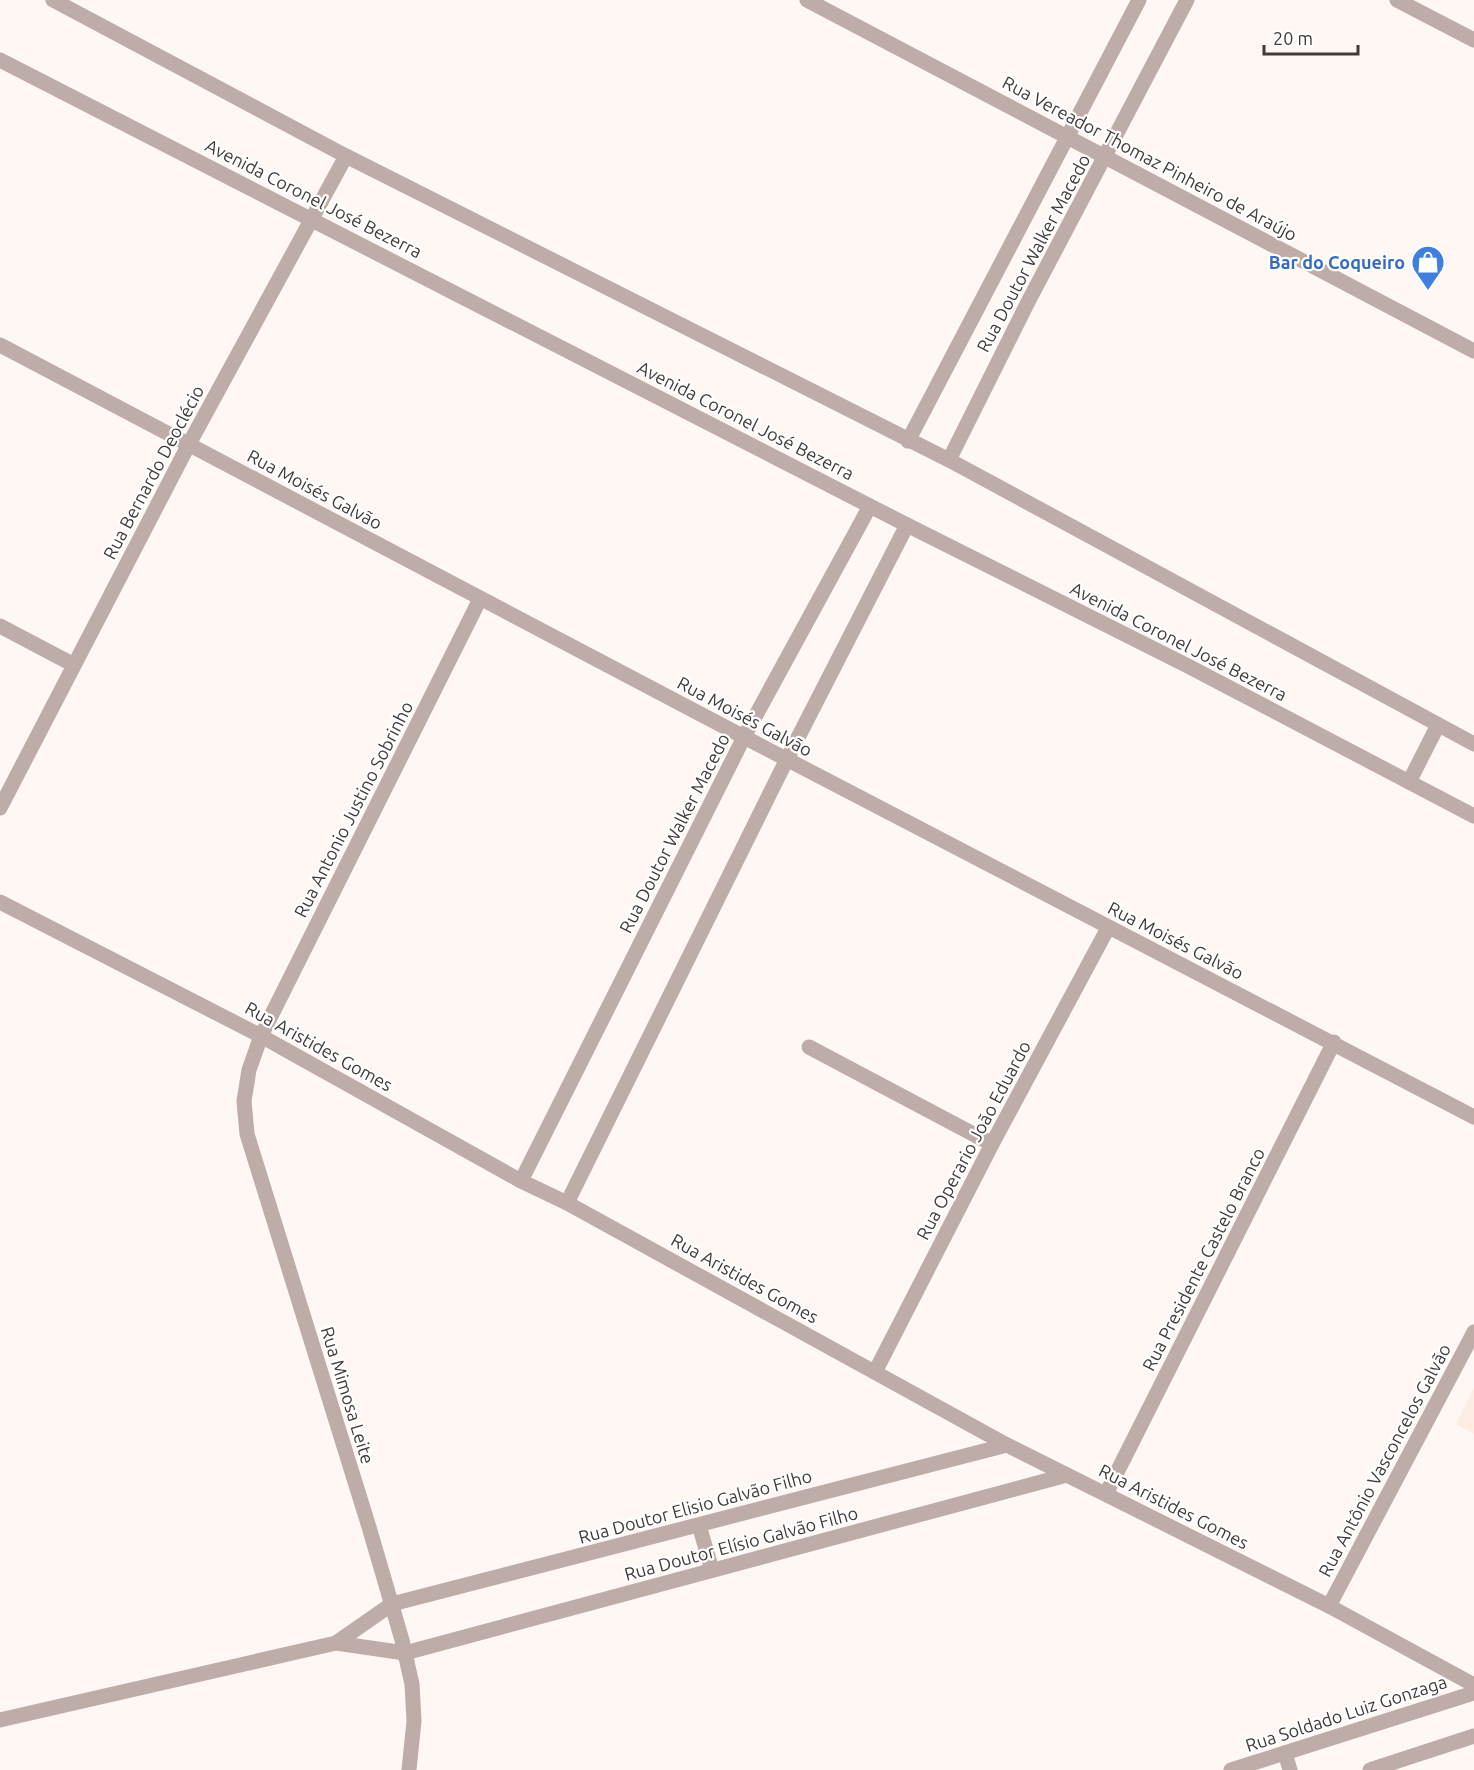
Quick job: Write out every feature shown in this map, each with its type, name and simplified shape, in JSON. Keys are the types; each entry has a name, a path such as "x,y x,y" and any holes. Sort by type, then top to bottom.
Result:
{"street":[{"path":"53,0 346,156 949,460 1474,744"},
{"name":"Rua Vereador Thomaz Pinheiro de Araújo","path":"807,0 1474,351"},
{"name":"Rua Doutor Walker Macedo","path":"908,441 1139,0"},
{"name":"Rua Doutor Walker Macedo","path":"949,460 1028,302 1187,0"},
{"path":"1397,0 1474,40"},
{"name":"Avenida Coronel José Bezerra","path":"0,60 907,525 1186,665 1474,816"},
{"name":"Rua Bernardo Deoclécio","path":"0,808 189,444 346,156"},
{"name":"Rua Moisés Galvão","path":"0,345 1108,928 1334,1042 1474,1117"},
{"name":"Rua Doutor Walker Macedo","path":"521,1181 744,737 870,506"},
{"path":"567,1203 787,759 907,525"},
{"name":"Rua Antonio Justino Sobrinho","path":"261,1036 480,599"},
{"path":"0,626 74,665"},
{"path":"1409,782 1438,725"},
{"name":"Rua Aristides Gomes","path":"0,902 261,1036 521,1181 567,1203 1007,1445 1329,1606 1474,1685"},
{"name":"Rua Operario João Eduardo","path":"875,1372 992,1144 1108,928"},
{"name":"Rua Mimosa Leite","path":"261,1036 249,1070 244,1101 247,1134 392,1604 405,1653 412,1684 414,1721 409,1770"},
{"name":"Rua Presidente Castelo Branco","path":"1106,1494 1334,1042"},
{"path":"808,1047 992,1144"},
{"name":"Rua Antônio Vasconcelos Galvão","path":"1329,1606 1474,1332"},
{"name":"Rua Doutor Elisio Galvão Filho","path":"392,1604 1007,1445"},
{"name":"Rua Doutor Elísio Galvão Filho","path":"405,1653 1067,1475"},
{"path":"699,1525 712,1570"},
{"path":"336,1643 392,1604"},
{"path":"0,1720 336,1643 405,1653"},
{"name":"Rua Soldado Luiz Gonzaga","path":"1231,1770 1474,1693"},
{"path":"1370,1770 1474,1736"},
{"path":"1285,1753 1290,1770"}],"shaded area":[{"path":"1474,1388 1474,1434 1456,1424"}],"place":[{"name":"Bar do Coqueiro","path":"1428,291"}]}
